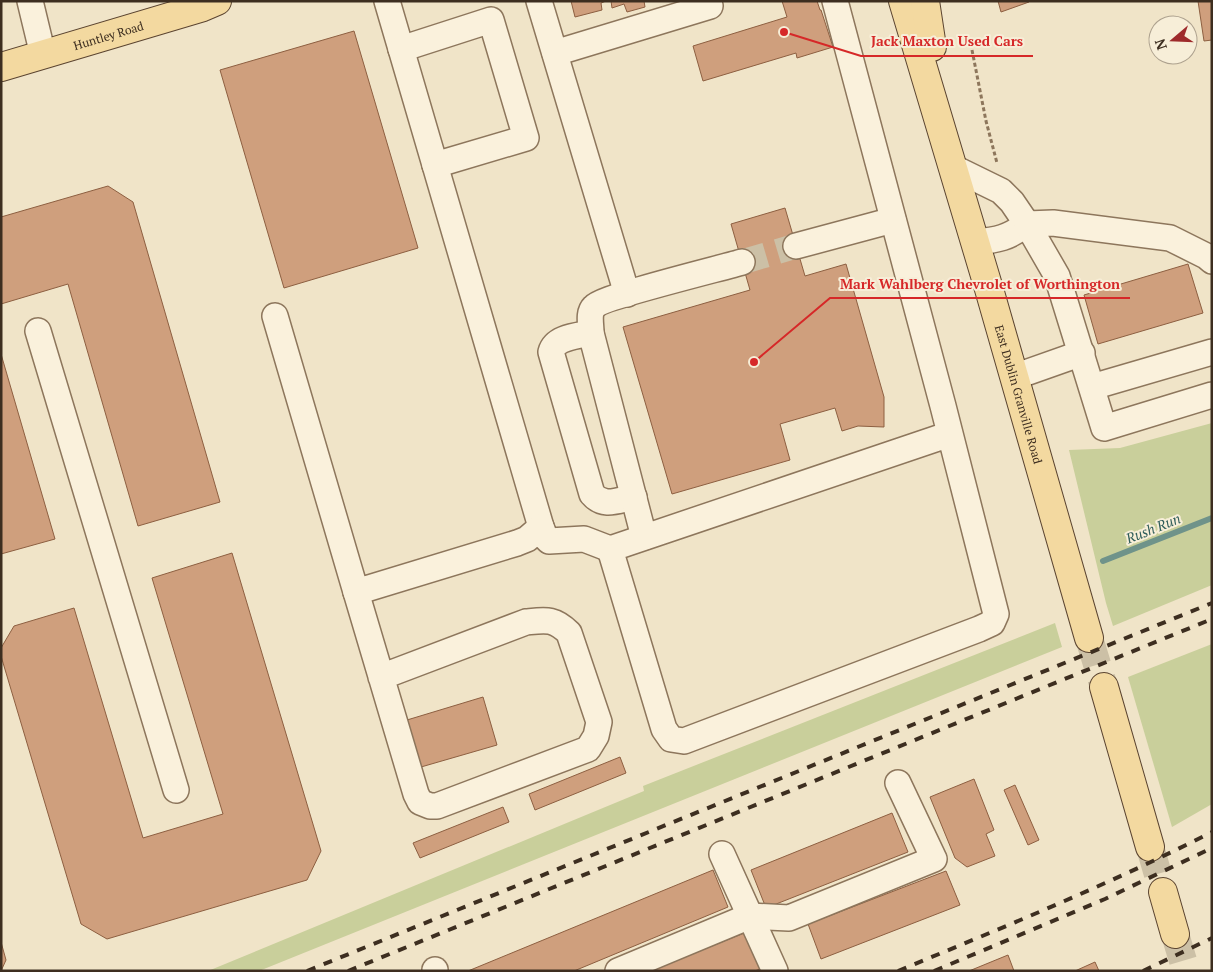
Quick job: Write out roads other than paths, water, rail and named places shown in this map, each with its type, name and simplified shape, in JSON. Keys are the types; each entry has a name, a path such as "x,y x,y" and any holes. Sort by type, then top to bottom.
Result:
{"main road":[{"name":"Huntley Road","path":"1,67 203,7 217,1"},
{"name":"East Dublin Granville Road","path":"903,1 951,159 1089,638"},
{"name":"East Dublin Granville Road","path":"925,1 951,159"},
{"path":"1104,687 1150,847"},
{"path":"1162,892 1175,934"}],"lane":[{"path":"30,1 43,55"},
{"path":"387,1 541,527 549,541 584,539 610,549 950,434"},
{"path":"539,1 627,294"},
{"path":"610,549 664,729 671,739 684,741 979,629 992,623 996,614 835,1"},
{"path":"555,52 663,10 710,6"},
{"path":"401,49 491,20 526,138 435,165"},
{"path":"951,159 1001,191 1012,202 1057,276 1104,428 1212,395"},
{"path":"796,246 893,220"},
{"path":"975,242 1005,238 1027,224 1053,223 1170,238 1206,256 1212,261"},
{"path":"644,537 591,333 590,315 592,308 597,304 627,294 742,262"},
{"path":"275,316 381,677 420,802 430,806 437,806 588,750 596,736 599,722 569,634 560,624 544,620 526,622 381,677"},
{"path":"38,331 176,790"},
{"path":"591,333 558,342 553,346 551,352 592,494 604,503 634,497"},
{"path":"1092,387 1212,352"},
{"path":"1014,377 1082,353"},
{"path":"356,592 518,543 527,539 541,527"},
{"path":"618,971 750,916 789,918 934,859 898,783"},
{"path":"722,854 775,971"}],"waterway":[{"name":"Rush Run","path":"1103,561 1212,518"}],"tunnel":[{"path":"742,262 796,246"},
{"path":"1089,638 1104,687"},
{"path":"1150,847 1163,892"},
{"path":"1175,934 1186,971"}],"railway":[{"path":"307,971 1212,603"},
{"path":"348,971 1212,619"},
{"path":"898,971 1096,887 1212,832"},
{"path":"934,971 1105,899 1212,848"},
{"path":"1143,971 1212,938"}],"place":[{"name":"Jack Maxton Used Cars","path":"784,32"},
{"name":"Mark Wahlberg Chevrolet of Worthington","path":"754,362"}]}
